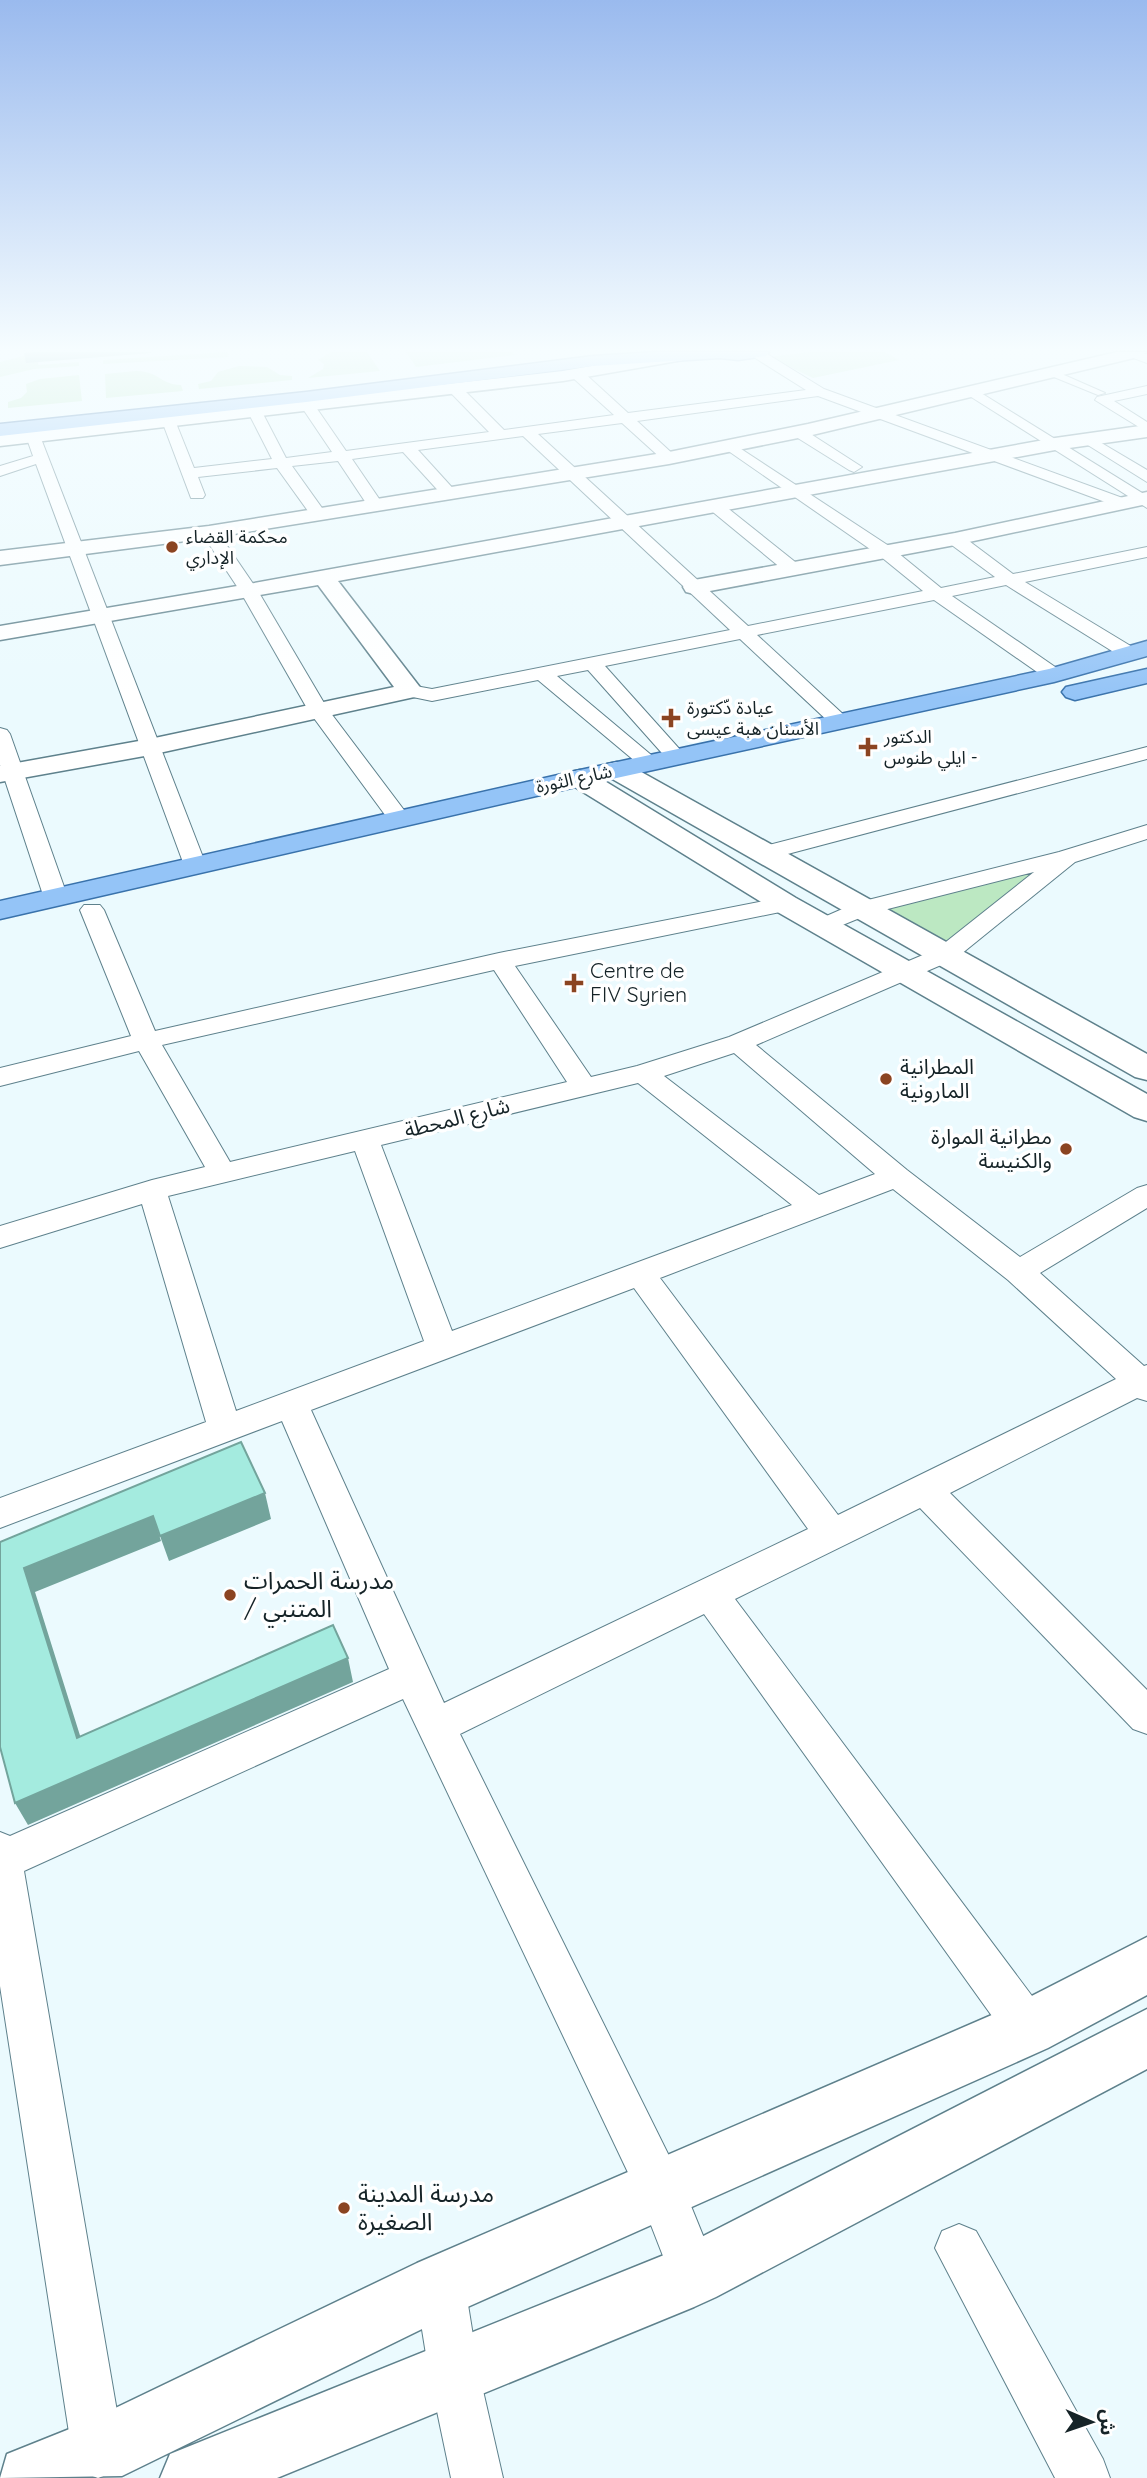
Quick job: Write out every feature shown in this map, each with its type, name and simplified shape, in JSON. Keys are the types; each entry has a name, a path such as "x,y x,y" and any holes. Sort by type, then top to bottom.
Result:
{"main road":[{"path":"648,775 676,757 1054,675 1137,650"},
{"path":"648,775 1147,676"},
{"name":"شارع الثورة","path":"0,909 580,778"},
{"name":"شارع الثورة","path":"0,932 613,783"}],"street":[{"path":"45,468 195,865"},
{"path":"186,468 197,495"},
{"path":"188,472 229,468"},
{"path":"285,468 319,515"},
{"path":"349,468 376,506"},
{"path":"426,468 450,494"},
{"path":"567,468 622,522 838,720"},
{"path":"0,558 209,533 616,468"},
{"path":"763,468 886,552 936,593 1054,675"},
{"path":"0,634 929,468"},
{"path":"1028,468 1139,501"},
{"path":"1090,468 1139,501"},
{"path":"694,587 955,539 1139,501"},
{"path":"715,505 793,569"},
{"path":"209,533 249,591 318,709 400,818"},
{"path":"955,539 1010,580 1137,650"},
{"path":"7,773 150,747 410,691 432,695 1147,552"},
{"path":"324,578 410,691"},
{"path":"592,663 676,757"},
{"path":"542,673 648,775 765,853 1147,1069"},
{"path":"0,734 7,773 56,898"},
{"path":"765,853 1147,753"},
{"path":"580,778 613,783 648,775"},
{"path":"613,783 785,904 1147,1109"},
{"path":"823,926 864,908 1067,857 1147,832"},
{"name":"شارع المحطة","path":"0,1237 152,1190 643,1073 738,1043 946,954 1067,857"},
{"path":"0,1077 146,1040 499,960 785,904"},
{"path":"92,910 146,1040 223,1174"},
{"path":"499,960 583,1087"},
{"path":"437,1726 1144,1383 1019,1272 897,1177 738,1043"},
{"path":"643,1073 814,1207"},
{"path":"365,1140 442,1347"},
{"path":"0,1513 897,1177"},
{"path":"152,1190 224,1427"},
{"path":"1019,1272 1147,1195"},
{"path":"639,1272 832,1535"},
{"path":"291,1404 412,1677 661,2191 694,2275"},
{"path":"924,1490 1147,1716"},
{"path":"710,1594 1028,2028"},
{"path":"98,2452 1,1858 412,1677"},
{"path":"31,2478 98,2452 440,2286 1028,2028 1147,1965"},
{"path":"194,2478 694,2275 1147,2038"},
{"path":"959,2248 1084,2478"},
{"path":"440,2286 454,2373 477,2478"}],"green space":[{"path":"1047,868 951,944 887,908"}],"building":[{"path":"241,1442 265,1493 160,1536 153,1516 24,1568 77,1738 333,1625 348,1658 15,1803 0,1747 0,1542"}],"place":[{"name":"محكمة القضاء الإداري","path":"172,547"},
{"name":"عيادة دّكتورة الأسنان هبة عيسى","path":"671,718"},
{"name":"الدكتور ايلي طنوس -","path":"868,747"},
{"name":"Centre de FIV Syrien","path":"574,983"},
{"name":"المطرانية المارونية","path":"886,1079"},
{"name":"مطرانية الموارة والكنيسة","path":"1066,1149"},
{"name":"مدرسة الحمرات / المتنبي","path":"230,1595"},
{"name":"مدرسة المدينة الصغيرة","path":"344,2208"}]}
